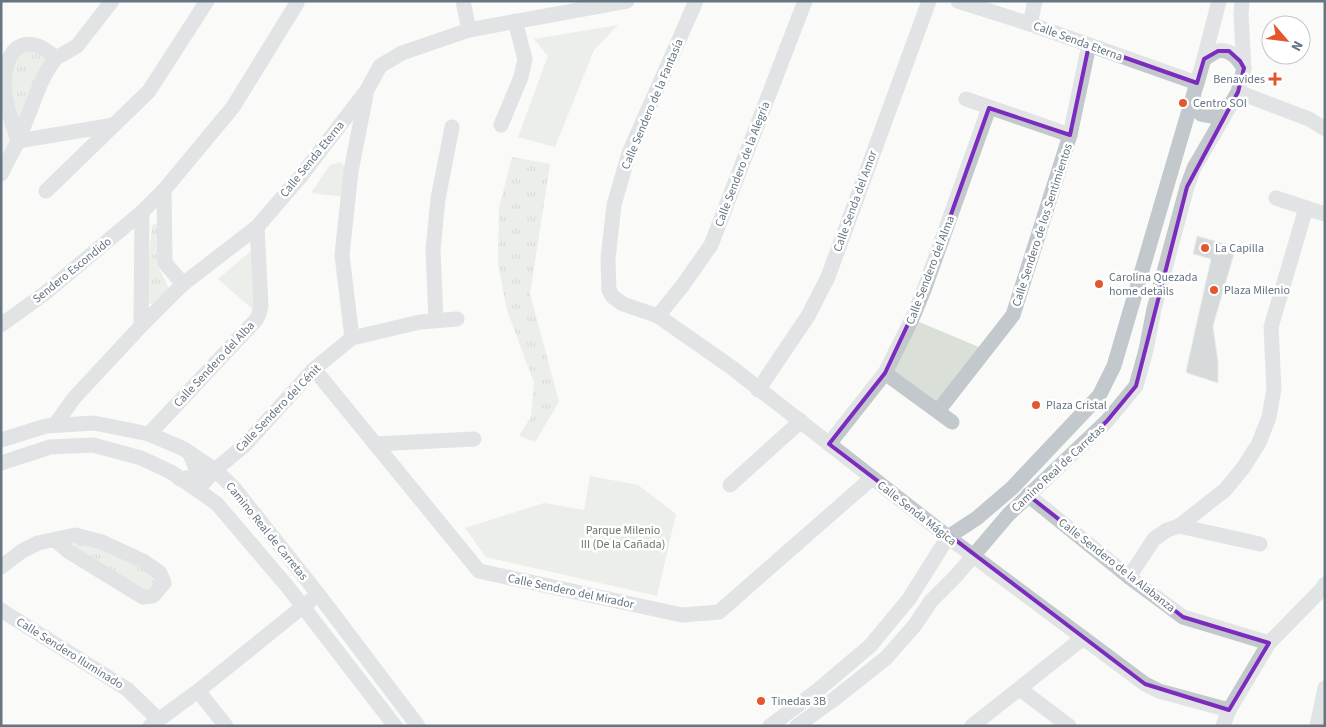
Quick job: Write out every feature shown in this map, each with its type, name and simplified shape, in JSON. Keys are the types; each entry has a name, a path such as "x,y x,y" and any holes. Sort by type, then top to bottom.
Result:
{"street":[{"path":"1,174 18,140 40,85 56,58 77,46 112,1"},
{"path":"46,191 149,91 207,1"},
{"path":"463,1 468,30"},
{"name":"Calle Senda Eterna","path":"55,426 74,398 183,284 257,226 301,176 367,90 380,66 402,53 468,30 626,1"},
{"name":"Calle Sendero de la Fantasía","path":"613,297 609,290 608,259 614,205 629,153 696,1"},
{"name":"Calle Sendero de la Alegria","path":"658,316 683,286 711,244 805,1"},
{"name":"Calle Senda del Amor","path":"758,390 808,316 828,277 929,1"},
{"name":"Calle Senda Eterna","path":"958,1 1030,24 1197,83"},
{"path":"1030,24 1035,1"},
{"name":"Camino Real de Carretas","path":"770,726 818,690 870,646 909,599 948,537 977,518 1012,488 1099,396 1114,366 1192,102 1219,1"},
{"name":"Camino Real de Carretas","path":"797,726 886,658 915,625 931,601 974,556 1008,515 1107,421 1136,386 1146,350 1154,309 1187,186 1194,168 1236,98 1244,68 1242,1"},
{"name":"Sendero Escondido","path":"1,325 44,294 142,212 164,190 234,107 297,3"},
{"path":"501,125 521,77 525,60 516,21"},
{"path":"18,140 5,94 4,65 14,52 25,43 39,45 56,58"},
{"name":"Calle Sendero de los Sentimientos","path":"938,411 1013,315 1070,135 1089,45"},
{"path":"1204,59 1218,50 1229,51 1240,61 1244,68"},
{"path":"352,338 342,255 351,171 367,90"},
{"path":"1192,102 1201,114 1212,116 1236,98 1309,119 1325,129"},
{"path":"966,100 1070,135"},
{"name":"Calle Sendero del Alma","path":"829,444 885,373 912,319 989,108"},
{"path":"18,140 114,125"},
{"path":"436,320 433,250 438,199 452,128"},
{"path":"164,190 165,263 183,284"},
{"path":"1276,198 1325,214"},
{"path":"1128,577 1154,539 1167,530 1179,526 1225,490 1243,468 1259,443 1269,417 1274,389 1271,327 1306,208"},
{"path":"141,326 142,212"},
{"name":"Calle Sendero del Alba","path":"149,434 256,320 261,306 257,226"},
{"name":"Calle Senda Mágica","path":"613,297 623,304 658,316 731,367 948,537 1145,684 1159,691 1229,710"},
{"name":"Calle Sendero del Cénit","path":"197,490 214,470 246,444 314,369 352,338 436,320 457,319"},
{"name":"Calle Sendero del Mirador","path":"314,369 479,571 682,615 719,612 872,478"},
{"path":"885,373 952,422"},
{"path":"730,485 801,421"},
{"name":"Camino Real de Carretas","path":"1,440 46,426 94,423 149,434 184,449 214,470 234,488 318,594 418,726"},
{"path":"376,444 474,439"},
{"name":"Camino Real de Carretas","path":"1,463 50,447 93,445 141,458 171,472 215,502 303,607 395,726"},
{"path":"180,479 193,477 196,474 190,454"},
{"path":"215,502 211,488 215,483 234,488"},
{"name":"Calle Sendero de la Alabanza","path":"1028,495 1128,577 1184,617 1269,644"},
{"path":"1179,526 1260,544"},
{"path":"1,567 22,551 38,543 75,535 102,542 143,561 160,573 164,583 153,596 143,597 68,551 55,540"},
{"path":"1223,726 1229,710 1269,644 1324,588"},
{"path":"154,723 198,691 318,594"},
{"name":"Calle Sendero Iluminado","path":"1,610 127,689 154,723"},
{"path":"972,726 1084,638"},
{"path":"1317,726 1325,688"},
{"path":"1020,689 1069,726"},
{"path":"198,691 226,726"}],"highlighted area":[{"path":"1089,45 1197,83 1204,59 1218,51 1229,51 1240,61 1244,68 1238,92 1187,187 1136,386 1107,421 1028,495 1183,617 1269,643 1229,710 1145,684 829,444 885,373 924,290 989,108 1070,135"}],"shaded area":[{"path":"1,94 18,141 1,174"}],"green space":[{"path":"618,25 594,50 555,147 518,137 548,56 534,39"},
{"path":"19,47 56,58 18,141 4,80"},
{"path":"512,157 550,164 530,294 559,402 535,442 519,436 531,417 534,383 507,310 498,264 499,208"},
{"path":"340,162 346,167 347,197 311,193 330,165"},
{"path":"154,223 159,225 159,269 169,288 154,303 149,304 145,301 152,226"},
{"path":"252,250 257,313 218,279"},
{"path":"912,319 986,350 938,411 885,373"},
{"name":"Parque Milenio III (De la Cañada)","path":"590,476 638,485 676,514 657,596 486,557 465,528 544,503 584,510"},
{"path":"75,540 98,547 130,561 159,582 151,590 146,590 68,542"}],"building":[{"name":"Plaza Milenio","path":"1197,236 1236,247 1213,326 1218,362 1218,383 1187,373 1186,371 1211,259 1193,254"}],"place":[{"name":"Benavides","path":"1275,79"},
{"name":"Centro SOI","path":"1183,103"},
{"name":"La Capilla","path":"1205,248"},
{"name":"Carolina Quezada home details","path":"1099,284"},
{"name":"Plaza Milenio","path":"1214,290"},
{"name":"Plaza Cristal","path":"1036,405"},
{"name":"Tinedas 3B","path":"761,701"}]}
